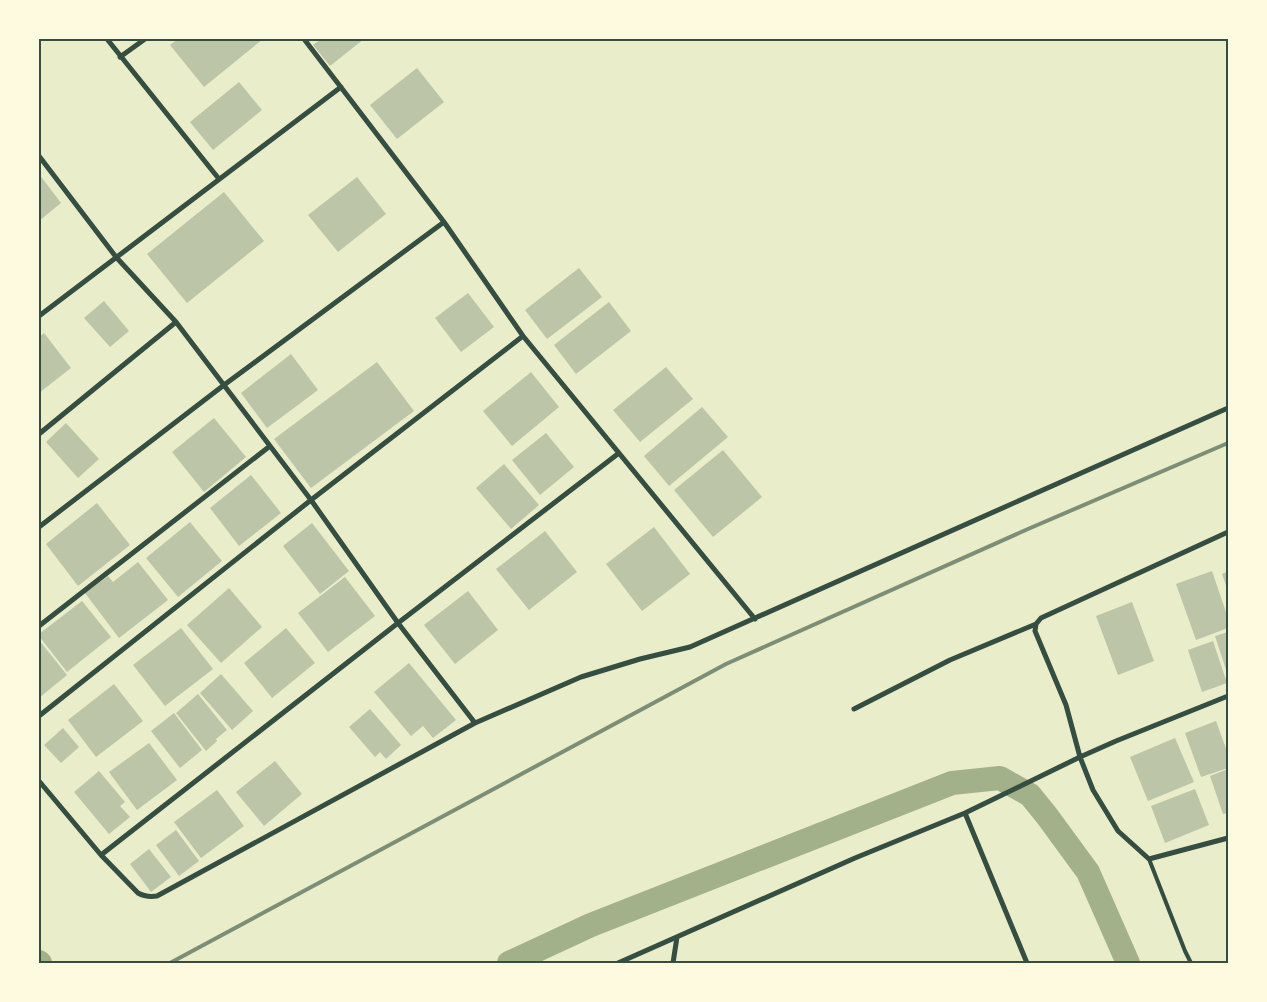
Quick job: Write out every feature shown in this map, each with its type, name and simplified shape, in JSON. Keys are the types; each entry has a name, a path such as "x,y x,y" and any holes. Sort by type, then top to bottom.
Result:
{"street":[{"path":"107,39 219,179"},
{"path":"120,57 145,39"},
{"path":"304,39 444,222 523,336 755,619"},
{"path":"39,316 341,87"},
{"path":"39,156 116,257 176,322 311,500 398,623 475,723"},
{"path":"39,527 224,385 444,222"},
{"path":"39,434 176,322"},
{"path":"39,716 311,500 523,336"},
{"path":"39,781 101,855 138,893 143,896 157,896 475,723 581,677 640,659 690,647 1228,408"},
{"path":"39,626 270,446"},
{"path":"101,855 619,453"},
{"path":"854,709 950,660 1036,624 1041,618 1228,532"},
{"path":"1036,624 1035,631 1066,705 1080,758 1094,790 1118,831 1149,859 1228,838"},
{"path":"618,963 855,858 965,814 1045,774 1124,738 1228,696"},
{"path":"965,814 1027,963"},
{"path":"673,963 677,937"}],"lane":[{"path":"1149,859 1191,963"}],"building":[{"path":"178,39 263,39 204,87 170,45"},
{"path":"321,39 364,39 330,66 313,45"},
{"path":"417,68 444,102 397,139 370,105"},
{"path":"239,82 262,110 213,150 190,122"},
{"path":"39,174 61,203 39,221"},
{"path":"357,177 386,214 338,252 308,215"},
{"path":"224,192 264,241 187,303 147,254"},
{"path":"579,268 602,297 547,339 525,310"},
{"path":"468,293 494,327 461,352 435,318"},
{"path":"104,301 129,331 110,347 84,318"},
{"path":"609,302 631,331 576,374 554,345"},
{"path":"44,333 71,368 39,393 39,337"},
{"path":"291,354 318,390 267,428 241,393"},
{"path":"377,362 414,411 311,488 274,439"},
{"path":"666,367 693,399 640,442 613,410"},
{"path":"531,372 559,407 512,446 483,411"},
{"path":"702,407 728,437 669,486 644,456"},
{"path":"214,418 246,457 204,492 172,452"},
{"path":"66,423 99,459 78,478 46,442"},
{"path":"546,433 574,467 540,495 512,460"},
{"path":"723,450 762,497 713,537 674,490"},
{"path":"504,464 539,505 511,529 476,488"},
{"path":"251,475 281,513 239,546 210,508"},
{"path":"97,503 130,545 78,586 46,544"},
{"path":"190,522 222,561 178,597 146,558"},
{"path":"312,523 349,571 320,594 283,546"},
{"path":"654,527 690,574 642,611 606,564"},
{"path":"545,531 577,572 529,610 496,569"},
{"path":"138,562 168,600 119,638 85,593 108,576 113,582"},
{"path":"1212,571 1228,618 1228,628 1196,640 1176,584"},
{"path":"1228,571 1228,591 1222,574"},
{"path":"345,577 375,616 328,652 298,613"},
{"path":"229,588 262,627 221,663 187,625"},
{"path":"468,591 498,630 455,664 424,625"},
{"path":"82,601 111,637 67,672 39,634"},
{"path":"1132,602 1154,661 1118,675 1096,616"},
{"path":"181,628 213,669 165,706 133,665"},
{"path":"286,628 315,663 272,698 244,663"},
{"path":"1228,632 1228,676 1215,636"},
{"path":"39,640 67,675 39,698"},
{"path":"1213,641 1227,683 1202,692 1188,650"},
{"path":"409,663 456,720 433,738 423,726 411,736 374,692"},
{"path":"221,674 253,711 232,730 200,693"},
{"path":"114,684 143,721 96,757 68,720"},
{"path":"198,694 227,730 206,751 176,713"},
{"path":"370,709 401,745 386,759 380,752 375,757 349,727"},
{"path":"174,713 202,750 180,768 151,731"},
{"path":"1216,721 1228,754 1228,768 1201,777 1185,733"},
{"path":"63,728 79,747 61,763 44,745"},
{"path":"1175,738 1194,782 1148,801 1130,757"},
{"path":"149,743 177,780 137,810 109,772"},
{"path":"275,761 302,794 264,826 236,792"},
{"path":"1228,769 1228,813 1223,814 1210,776"},
{"path":"99,771 125,802 120,806 130,817 109,834 74,792"},
{"path":"1195,789 1209,825 1165,843 1151,806"},
{"path":"217,790 244,826 201,858 174,822"},
{"path":"176,830 199,861 179,876 156,845"},
{"path":"149,849 171,877 151,892 130,864"}],"waterway":[{"path":"509,963 591,925 952,783 1000,778 1030,795 1088,872 1128,963"}],"railway":[{"path":"170,963 726,664 1028,529 1228,443"}]}
